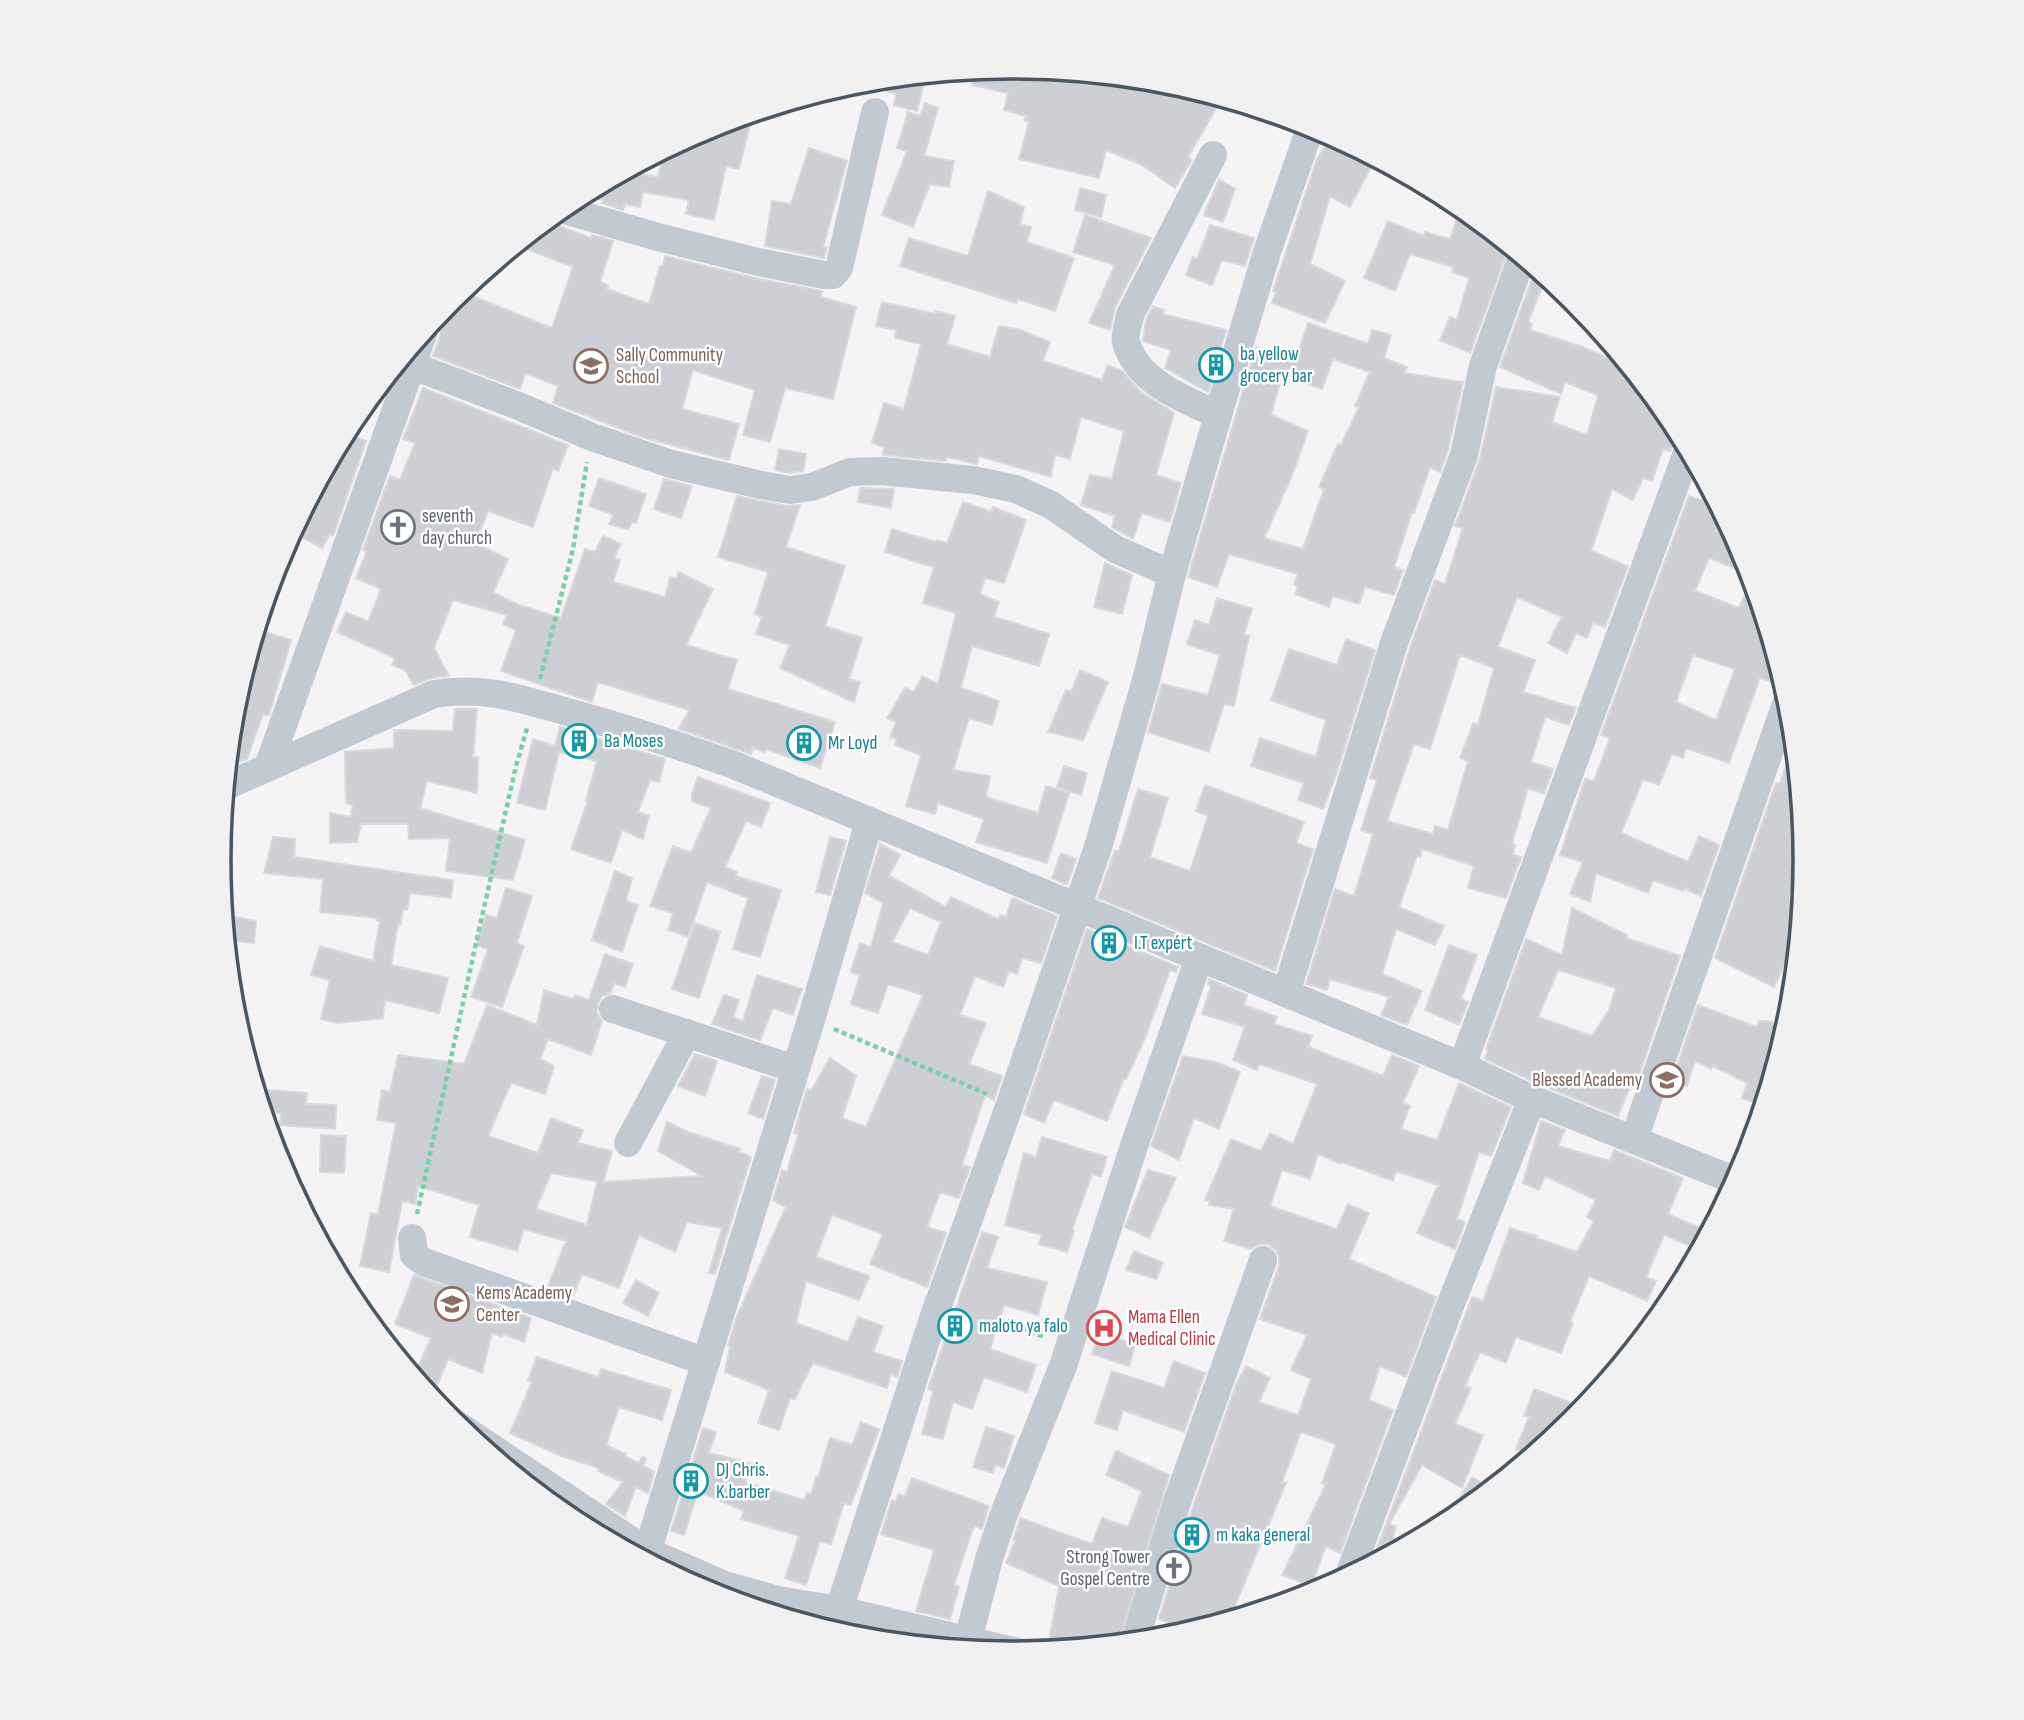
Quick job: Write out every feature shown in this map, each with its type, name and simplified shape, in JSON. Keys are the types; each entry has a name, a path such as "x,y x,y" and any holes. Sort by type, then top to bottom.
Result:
{"street":[{"path":"574,213 758,262 832,275 839,268 875,112"},
{"path":"839,1610 933,1319 1098,847 1218,415 1267,252 1307,137"},
{"path":"1213,155 1130,315 1125,339 1136,362 1150,379 1218,415"},
{"path":"1286,993 1394,643 1464,455 1482,366 1519,266"},
{"path":"409,364 592,437 671,464 761,485 790,489 812,487 850,472 881,471 973,480 1016,489 1051,505 1115,549 1172,574"},
{"path":"268,767 403,370"},
{"path":"1462,1066 1684,461"},
{"path":"235,782 434,694 463,690 534,702 646,734 734,765 1462,1066 1532,1099 1726,1177"},
{"path":"1634,1139 1780,720"},
{"path":"647,1551 811,1020 869,822"},
{"path":"975,1640 989,1559 1000,1525 1069,1349 1135,1143 1199,958"},
{"path":"613,1009 795,1069"},
{"path":"628,1143 687,1033"},
{"path":"1354,1563 1450,1306 1532,1099"},
{"path":"412,1238 414,1255 424,1262 706,1362"},
{"path":"1138,1631 1177,1502 1263,1260"},
{"path":"531,1476 608,1529"},
{"path":"690,1572 752,1596"},
{"path":"785,1607 839,1610 956,1640"}],"path":[{"path":"412,1238 516,766 573,549 592,437"},
{"path":"811,1020 1010,1104"},
{"path":"1007,1321 1069,1349"}],"building":[{"path":"973,80 1063,80 1114,85 1217,106 1188,157 1192,160 1175,188 1142,165 1106,150 1099,178 1019,159 1029,122 1024,120 1026,116 1004,110 1008,93 972,85"},
{"path":"924,84 917,111 894,105 896,94 883,90"},
{"path":"925,103 938,108 924,156 954,161 949,187 930,184 913,227 882,215 907,151 897,148 908,112 920,116"},
{"path":"750,125 739,169 726,166 714,220 686,214 689,200 643,192 640,207 625,204 623,210 596,198 639,173 658,177 662,161"},
{"path":"1326,145 1371,166 1350,207 1330,196 1310,264 1345,281 1325,323 1272,303 1276,292 1273,291 1317,159"},
{"path":"809,148 847,161 823,247 827,248 824,258 765,246 772,201 791,204"},
{"path":"1219,179 1235,189 1223,222 1204,215"},
{"path":"1080,188 1106,195 1101,217 1075,210"},
{"path":"988,191 1024,207 1020,224 1031,227 1027,242 1074,258 1055,311 1018,299 1016,303 900,266 909,238 968,256"},
{"path":"1085,215 1151,238 1115,307 1110,330 1089,323 1115,265 1073,252"},
{"path":"1457,218 1506,255 1470,353 1440,340 1450,317 1457,320 1469,278 1452,272 1453,267 1410,254 1395,291 1364,278 1388,221 1424,236 1425,232 1450,239"},
{"path":"557,225 591,238 592,235 613,241 600,282 608,285 607,289 649,304 665,256 822,291 821,297 856,307 833,399 785,388 770,442 743,435 755,390 693,370 682,409 739,424 729,460 645,438 553,403 558,386 525,373 520,389 433,356 441,328 473,296 552,328 573,267 526,249"},
{"path":"1210,225 1254,238 1245,266 1222,260 1212,285 1186,275 1193,257 1197,259"},
{"path":"1532,278 1542,287 1528,322 1532,324 1530,330 1611,359 1632,384 1673,444 1670,451 1663,449 1652,481 1643,478 1633,500 1612,489 1591,551 1628,566 1605,627 1593,623 1587,638 1576,633 1567,653 1548,643 1562,617 1517,597 1498,647 1535,660 1523,692 1576,708 1569,725 1545,717 1531,762 1553,769 1544,794 1528,788 1512,844 1515,845 1513,855 1521,857 1506,898 1468,888 1474,866 1422,849 1420,857 1417,856 1399,907 1444,926 1435,945 1396,929 1382,974 1422,991 1407,1025 1381,1015 1389,997 1330,979 1327,990 1306,984 1335,889 1354,896 1373,834 1361,830 1377,780 1370,778 1410,648 1435,580 1445,584 1463,528 1455,526 1480,459 1496,387 1560,397 1552,422 1587,435 1598,395 1565,382 1561,394 1500,367","holes":["1460,655 1494,668 1478,725 1473,724 1460,758 1468,761 1448,830 1435,826 1433,834 1387,821 1414,744 1430,749"]},
{"path":"882,302 955,316 947,344 990,357 999,326 1018,329 1050,342 1043,361 1102,380 1108,365 1122,371 1141,392 1174,413 1156,475 1181,483 1170,522 1142,513 1133,539 1112,527 1115,516 1081,505 1090,475 1112,479 1124,431 1081,417 1070,459 1055,455 1051,477 979,456 977,464 947,457 946,461 883,455 884,447 872,443 884,403 904,409 921,344 895,338 896,330 876,326"},
{"path":"1153,306 1164,310 1163,314 1226,330 1208,392 1165,368 1171,350 1143,341 1146,320"},
{"path":"1308,323 1368,344 1372,330 1391,335 1384,358 1407,367 1404,373 1463,382 1448,450 1440,472 1430,467 1394,567 1403,570 1394,595 1365,587 1359,604 1333,596 1329,607 1295,594 1298,586 1294,584 1298,574 1229,554 1217,587 1188,577 1256,347 1296,359","holes":["1333,359 1370,372 1355,406 1359,407 1341,445 1338,444 1319,487 1324,489 1303,549 1264,538 1291,478 1308,431 1271,415 1282,376 1322,389"]},
{"path":"423,388 568,445 558,471 553,468 533,527 488,511 475,543 508,559 493,593 522,606 561,618 585,549 595,552 603,536 621,544 614,558 620,560 613,582 665,597 670,577 676,579 678,572 713,589 686,645 737,660 728,689 835,722 820,768 766,749 765,752 753,748 751,754 679,729 689,710 598,682 592,702 501,671 516,630 503,624 507,615 453,600 434,648 449,676 432,678 414,685 405,670 392,665 395,658 337,632 346,612 368,622 381,589 356,578 367,551 363,550 390,476 400,480 415,443 403,439"},
{"path":"355,437 366,441 333,536 330,534 322,548 301,537 335,469"},
{"path":"779,449 806,454 803,471 790,473 775,470"},
{"path":"599,478 646,494 636,523 632,522 628,529 609,524 614,515 589,506"},
{"path":"664,479 692,486 681,518 654,509"},
{"path":"860,488 894,489 891,508 858,502"},
{"path":"737,496 787,506 800,505 786,547 845,566 825,626 862,638 849,679 860,682 854,702 780,668 790,645 756,634 762,617 755,614 768,572 718,557"},
{"path":"1689,496 1707,502 1718,525 1716,531 1722,533 1737,569 1709,558 1695,591 1739,608 1746,593 1772,682 1760,678 1729,763 1686,748 1683,758 1672,754 1659,785 1643,779 1621,833 1688,862 1699,836 1719,845 1701,896 1684,888 1683,891 1653,880 1648,893 1596,873 1590,902 1570,894 1583,862 1560,855 1585,779 1594,781 1610,738 1601,735","holes":["1693,655 1735,669 1716,720 1676,702"]},
{"path":"963,502 991,512 993,507 1026,520 1004,583 985,578 980,594 999,602 994,617 1049,634 1039,666 972,646 961,688 999,701 992,725 969,718 953,770 990,776 986,797 1038,813 1046,786 1069,793 1047,863 976,842 984,819 938,803 935,814 906,806 921,755 895,745 897,739 890,737 896,722 887,718 905,688 914,692 922,676 938,684 956,613 923,603 934,567 885,552 892,529 947,543"},
{"path":"1105,563 1132,575 1122,614 1094,607"},
{"path":"1217,598 1252,609 1244,635 1249,636 1234,706 1224,704 1209,752 1148,732 1162,684 1208,695 1220,655 1187,644 1195,620 1209,625"},
{"path":"265,632 291,640 269,715 263,714 247,759 238,762 246,708"},
{"path":"1346,639 1375,650 1323,809 1298,800 1304,783 1251,766 1260,738 1316,757 1326,720 1271,700 1289,649 1337,665"},
{"path":"1080,670 1108,682 1083,740 1048,732 1066,690 1071,692"},
{"path":"455,709 477,709 473,757 478,757 477,793 427,781 420,808 525,840 513,880 446,871 450,838 409,839 408,824 361,824 357,842 330,843 330,813 350,817 353,805 346,803 345,752 394,748 394,730 453,731"},
{"path":"560,727 665,759 659,782 650,780 638,812 649,816 643,839 622,830 611,863 571,849 588,800 597,761 559,752 545,810 517,803 533,739 555,746"},
{"path":"1787,761 1792,809 1792,911 1787,959 1774,987 1715,958 1776,783 1780,784"},
{"path":"1064,766 1087,773 1081,795 1057,787"},
{"path":"698,777 770,803 761,827 746,821 725,867 737,872 735,876 781,890 760,957 733,949 748,898 707,882 688,937 668,930 673,913 650,906 673,846 691,853 711,808 692,801"},
{"path":"1205,785 1304,822 1296,843 1313,849 1275,971 1098,898 1115,850 1119,851 1138,789 1168,798 1150,857 1190,871 1208,816 1196,811"},
{"path":"273,837 295,839 294,857 453,880 451,898 410,893 407,910 403,910 401,924 398,924 391,965 448,978 439,1013 385,1000 383,1018 337,1023 321,1019 330,980 311,975 320,946 373,961 380,921 378,918 320,912 323,879 264,873"},
{"path":"830,837 846,841 830,895 816,892"},
{"path":"880,844 900,855 889,876 946,907 951,897 998,919 1000,915 1006,917 1012,898 1057,916 1041,963 1022,958 1017,974 1009,971 1003,987 975,976 960,1015 986,1023 969,1064 1002,1076 994,1100 985,1095 962,1165 970,1167 959,1198 940,1192 927,1227 946,1233 927,1287 870,1264 883,1234 832,1215 816,1257 869,1276 859,1300 806,1281 796,1323 848,1342 858,1317 883,1326 873,1352 902,1361 897,1377 891,1374 887,1388 813,1363 795,1399 790,1398 779,1430 758,1423 769,1390 725,1372 730,1347 728,1346 737,1316 786,1207 773,1200 782,1170 787,1172 798,1135 794,1133 807,1089 811,1091 830,1058 856,1076 842,1118 866,1127 923,995 888,984 878,1013 851,1004 860,975 851,972 860,943 871,947 883,903 865,893","holes":["910,908 941,922 928,955 892,942"]},
{"path":"1061,853 1076,859 1067,885 1052,878"},
{"path":"615,871 632,878 626,901 638,905 622,952 592,940"},
{"path":"506,888 532,896 517,943 524,946 502,1007 471,997 488,949 476,945 486,915 497,918"},
{"path":"1572,908 1627,935 1626,938 1680,956 1635,1086 1631,1084 1618,1116 1485,1059 1486,1049 1526,939 1562,955","holes":["1558,970 1616,988 1609,1010 1592,1036 1538,1017"]},
{"path":"233,916 256,921 254,943 235,941"},
{"path":"695,923 720,932 699,998 672,989"},
{"path":"1087,929 1178,967 1176,972 1170,970 1145,1038 1126,1079 1124,1078 1107,1121 1054,1100 1044,1123 1024,1114"},
{"path":"1449,945 1477,955 1461,999 1468,1002 1459,1025 1425,1010"},
{"path":"605,954 633,964 625,987 614,983 611,993 602,996 598,1003 597,1013 602,1021 591,1055 548,1039 540,1059 554,1066 545,1094 511,1083 488,1136 538,1153 551,1118 583,1130 578,1143 612,1151 603,1182 702,1176 658,1151 667,1122 740,1149 739,1152 751,1157 715,1274 709,1273 722,1228 687,1222 675,1252 639,1235 619,1288 582,1274 573,1296 548,1286 566,1241 524,1229 517,1251 470,1237 479,1205 418,1186 415,1204 402,1201 389,1272 360,1266 371,1213 378,1214 396,1123 377,1120 382,1090 390,1092 398,1055 464,1064 487,1005 537,1025 544,990 573,999 575,995 589,1000","holes":["551,1173 601,1182 597,1182 587,1225 536,1209"]},
{"path":"757,975 802,989 793,1015 773,1008 760,1040 712,1024 724,995 739,1000 733,1017 743,1021"},
{"path":"1209,979 1247,995 1244,1005 1277,1017 1274,1024 1312,1036 1308,1047 1383,1076 1392,1055 1419,1066 1403,1103 1410,1106 1401,1129 1437,1140 1459,1083 1511,1107 1491,1156 1479,1152 1457,1219 1465,1222 1455,1249 1417,1233 1438,1185 1396,1171 1393,1181 1318,1154 1310,1179 1282,1170 1270,1206 1337,1229 1348,1204 1369,1213 1349,1259 1436,1297 1406,1377 1380,1366 1369,1400 1393,1410 1340,1553 1326,1546 1311,1582 1306,1584 1282,1575 1326,1484 1322,1483 1336,1444 1301,1432 1282,1482 1286,1483 1234,1609 1165,1626 1167,1622 1159,1619 1193,1507 1236,1385 1246,1366 1270,1378 1259,1402 1298,1415 1311,1379 1291,1370 1307,1335 1260,1319 1279,1266 1276,1250 1268,1244 1259,1244 1251,1249 1224,1241 1234,1209 1209,1205 1210,1201 1205,1200 1231,1139 1261,1151 1270,1133 1293,1144 1317,1084 1259,1064 1257,1070 1233,1060 1245,1027 1202,1014 1211,986 1208,984"},
{"path":"1698,1005 1757,1027 1759,1021 1775,1024 1755,1102 1742,1098 1747,1083 1713,1066 1711,1069 1695,1061 1687,1086 1672,1081"},
{"path":"695,1054 717,1061 705,1096 678,1086"},
{"path":"1183,1056 1219,1063 1240,1072 1219,1129 1194,1118 1179,1160 1151,1146"},
{"path":"762,1076 775,1080 763,1119 748,1113"},
{"path":"265,1090 307,1093 306,1104 336,1105 335,1129 280,1125 281,1113 273,1113"},
{"path":"1541,1121 1565,1130 1558,1146 1610,1161 1614,1150 1683,1178 1668,1214 1701,1228 1691,1247 1664,1235 1646,1277 1656,1281 1647,1301 1589,1276 1570,1322 1573,1323 1561,1353 1516,1337 1506,1363 1480,1352 1465,1386 1471,1388 1455,1424 1483,1435 1462,1488 1422,1465 1389,1524 1396,1526 1393,1538 1398,1540 1376,1551 1472,1297 1483,1301 1510,1228 1577,1252 1594,1221 1587,1217 1596,1200 1545,1176 1539,1190 1523,1183"},
{"path":"321,1135 346,1136 344,1173 320,1172"},
{"path":"1042,1137 1107,1157 1101,1176 1092,1174 1067,1252 1039,1244 1042,1235 1005,1225 1024,1153 1036,1157"},
{"path":"1148,1170 1176,1178 1149,1238 1125,1227"},
{"path":"982,1232 998,1237 987,1268 1047,1282 1038,1315 1004,1305 990,1349 1036,1365 1027,1392 984,1377 972,1409 953,1402 943,1439 922,1434 933,1391 928,1389"},
{"path":"1134,1251 1163,1263 1156,1279 1126,1270"},
{"path":"414,1275 531,1318 524,1342 492,1333 482,1373 448,1359 436,1387 418,1367 431,1338 395,1324"},
{"path":"636,1280 659,1293 648,1316 623,1303"},
{"name":"Mama Ellen Medical Clinic","path":"1100,1331 1135,1345 1129,1366 1092,1354"},
{"path":"537,1357 598,1377 601,1369 671,1390 662,1420 619,1407 606,1445 638,1463 643,1457 646,1459 643,1466 654,1472 648,1493 636,1487 625,1516 606,1504 623,1482 598,1471 599,1468 561,1456 510,1433 532,1382 528,1380"},
{"path":"1174,1361 1205,1373 1184,1432 1123,1410 1117,1430 1095,1423 1112,1371 1164,1388"},
{"path":"1534,1389 1572,1403 1522,1451 1516,1449 1529,1417 1524,1416"},
{"path":"861,1422 879,1429 851,1505 844,1503 831,1544 820,1541 806,1585 785,1578 799,1536 741,1519 744,1511 698,1491 684,1535 671,1531 703,1428 716,1432 709,1453 753,1464 745,1482 804,1500 807,1493 811,1494 830,1438 852,1445"},
{"path":"986,1427 1014,1436 1004,1468 995,1465 993,1473 973,1467"},
{"path":"1116,1451 1169,1475 1122,1634 1049,1640 1059,1586 1006,1563 1020,1518 1092,1544 1102,1518 1128,1527 1142,1491 1106,1475"},
{"path":"1472,1477 1483,1483 1457,1502"},
{"path":"912,1478 989,1506 982,1529 975,1526 972,1531 954,1585 959,1587 950,1619 916,1611 934,1550 881,1534 892,1500 896,1501 898,1494 905,1496"}],"place":[{"name":"ba yellow grocery bar","path":"1216,365"},
{"name":"Sally Community School","path":"591,366"},
{"name":"seventh day church","path":"398,527"},
{"name":"Ba Moses","path":"579,741"},
{"name":"Mr Loyd","path":"804,743"},
{"name":"I.T expért","path":"1109,943"},
{"name":"Blessed Academy","path":"1667,1080"},
{"name":"Kems Academy Center","path":"452,1304"},
{"name":"maloto ya falo","path":"955,1326"},
{"name":"Mama Ellen Medical Clinic","path":"1104,1328"},
{"name":"DJ Chris. K.barber","path":"691,1481"},
{"name":"m kaka general","path":"1192,1535"},
{"name":"Strong Tower Gospel Centre","path":"1174,1568"}]}
